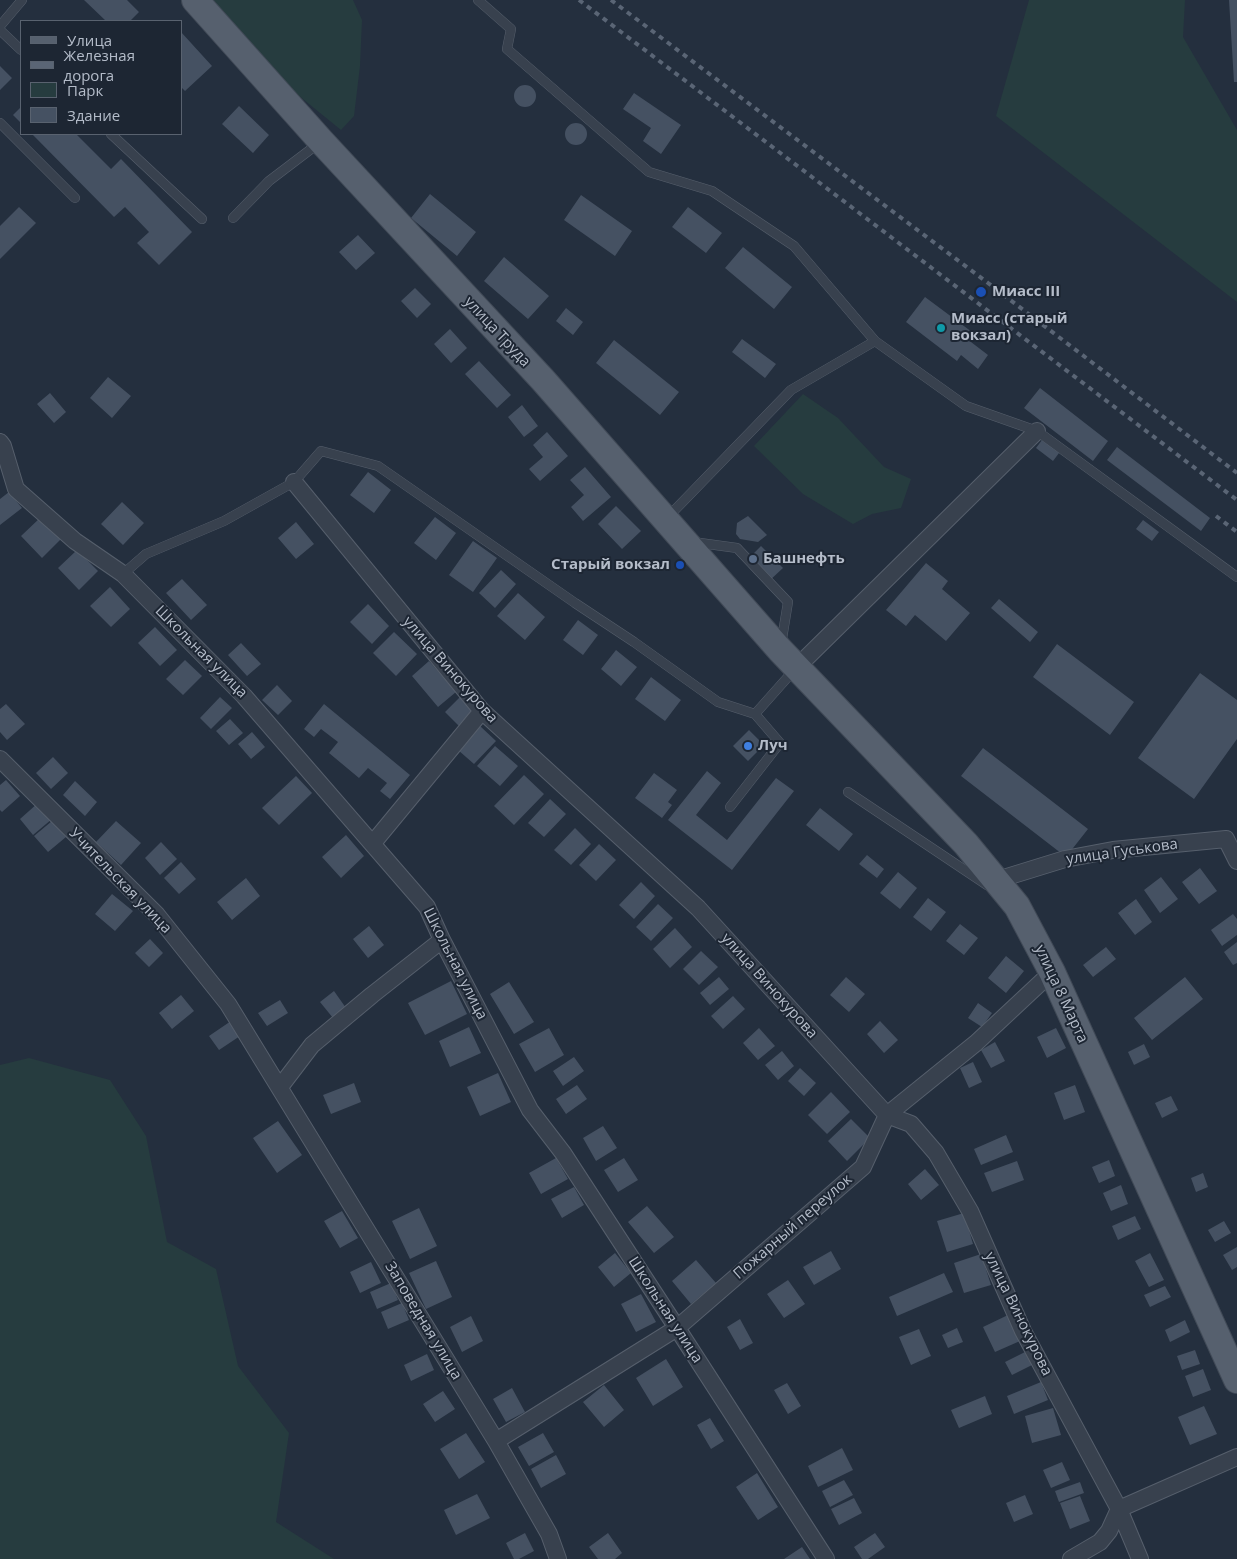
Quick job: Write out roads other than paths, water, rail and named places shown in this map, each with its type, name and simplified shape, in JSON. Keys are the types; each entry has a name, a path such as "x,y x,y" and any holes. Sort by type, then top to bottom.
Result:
{"main road":[{"name":"улица Труда","path":"194,0 321,142 542,380 789,659"},
{"name":"улица 8 Марта","path":"789,659 966,844 1017,906 1052,972 1237,1380"}],"street":[{"path":"789,659 1037,432"},
{"name":"Школьная улица","path":"0,442 3,446 16,489 75,541 123,574 244,696 427,907 442,940 530,1110 563,1153 826,1559"},
{"name":"улица Винокурова","path":"294,482 482,711 698,908 887,1115 911,1124 936,1153 970,1212 1023,1331 1119,1509 1140,1559"},
{"path":"373,843 482,711"},
{"name":"Учительская улица","path":"0,759 157,915 228,1004 280,1087"},
{"name":"улица Гуськова","path":"997,880 1065,859 1113,850 1231,837 1237,861"},
{"path":"280,1087 312,1045 442,940"},
{"name":"Пожарный переулок","path":"496,1441 677,1328 863,1167 887,1115 976,1043 1052,972"},
{"name":"Заповедная улица","path":"280,1087 496,1441 549,1534 558,1559"},
{"path":"1071,1559 1100,1542 1109,1531 1119,1509 1237,1457"}],"lane":[{"path":"20,49 0,28 22,0"},
{"path":"478,0 511,29 507,49 649,172 712,191 794,246 874,341 966,406 1037,432 1237,577"},
{"path":"0,123 75,198"},
{"path":"112,135 202,219"},
{"path":"233,218 269,181 321,142"},
{"path":"665,520 791,390 874,341"},
{"path":"123,574 146,554 224,521 294,482 321,451 378,466 718,702 755,714 780,743 730,806"},
{"path":"685,541 737,548 788,602 789,659 755,714"},
{"path":"848,792 1017,906"}],"railway":[{"path":"579,0 1237,500"},
{"path":"611,0 1237,473"},
{"path":"1216,516 1237,532"}],"place":[{"name":"Миасс III","path":"981,292"},
{"name":"Миасс (старый вокзал)","path":"941,328"},
{"name":"Башнефть","path":"753,559"},
{"name":"Старый вокзал","path":"680,565"},
{"name":"Луч","path":"748,746"}]}
